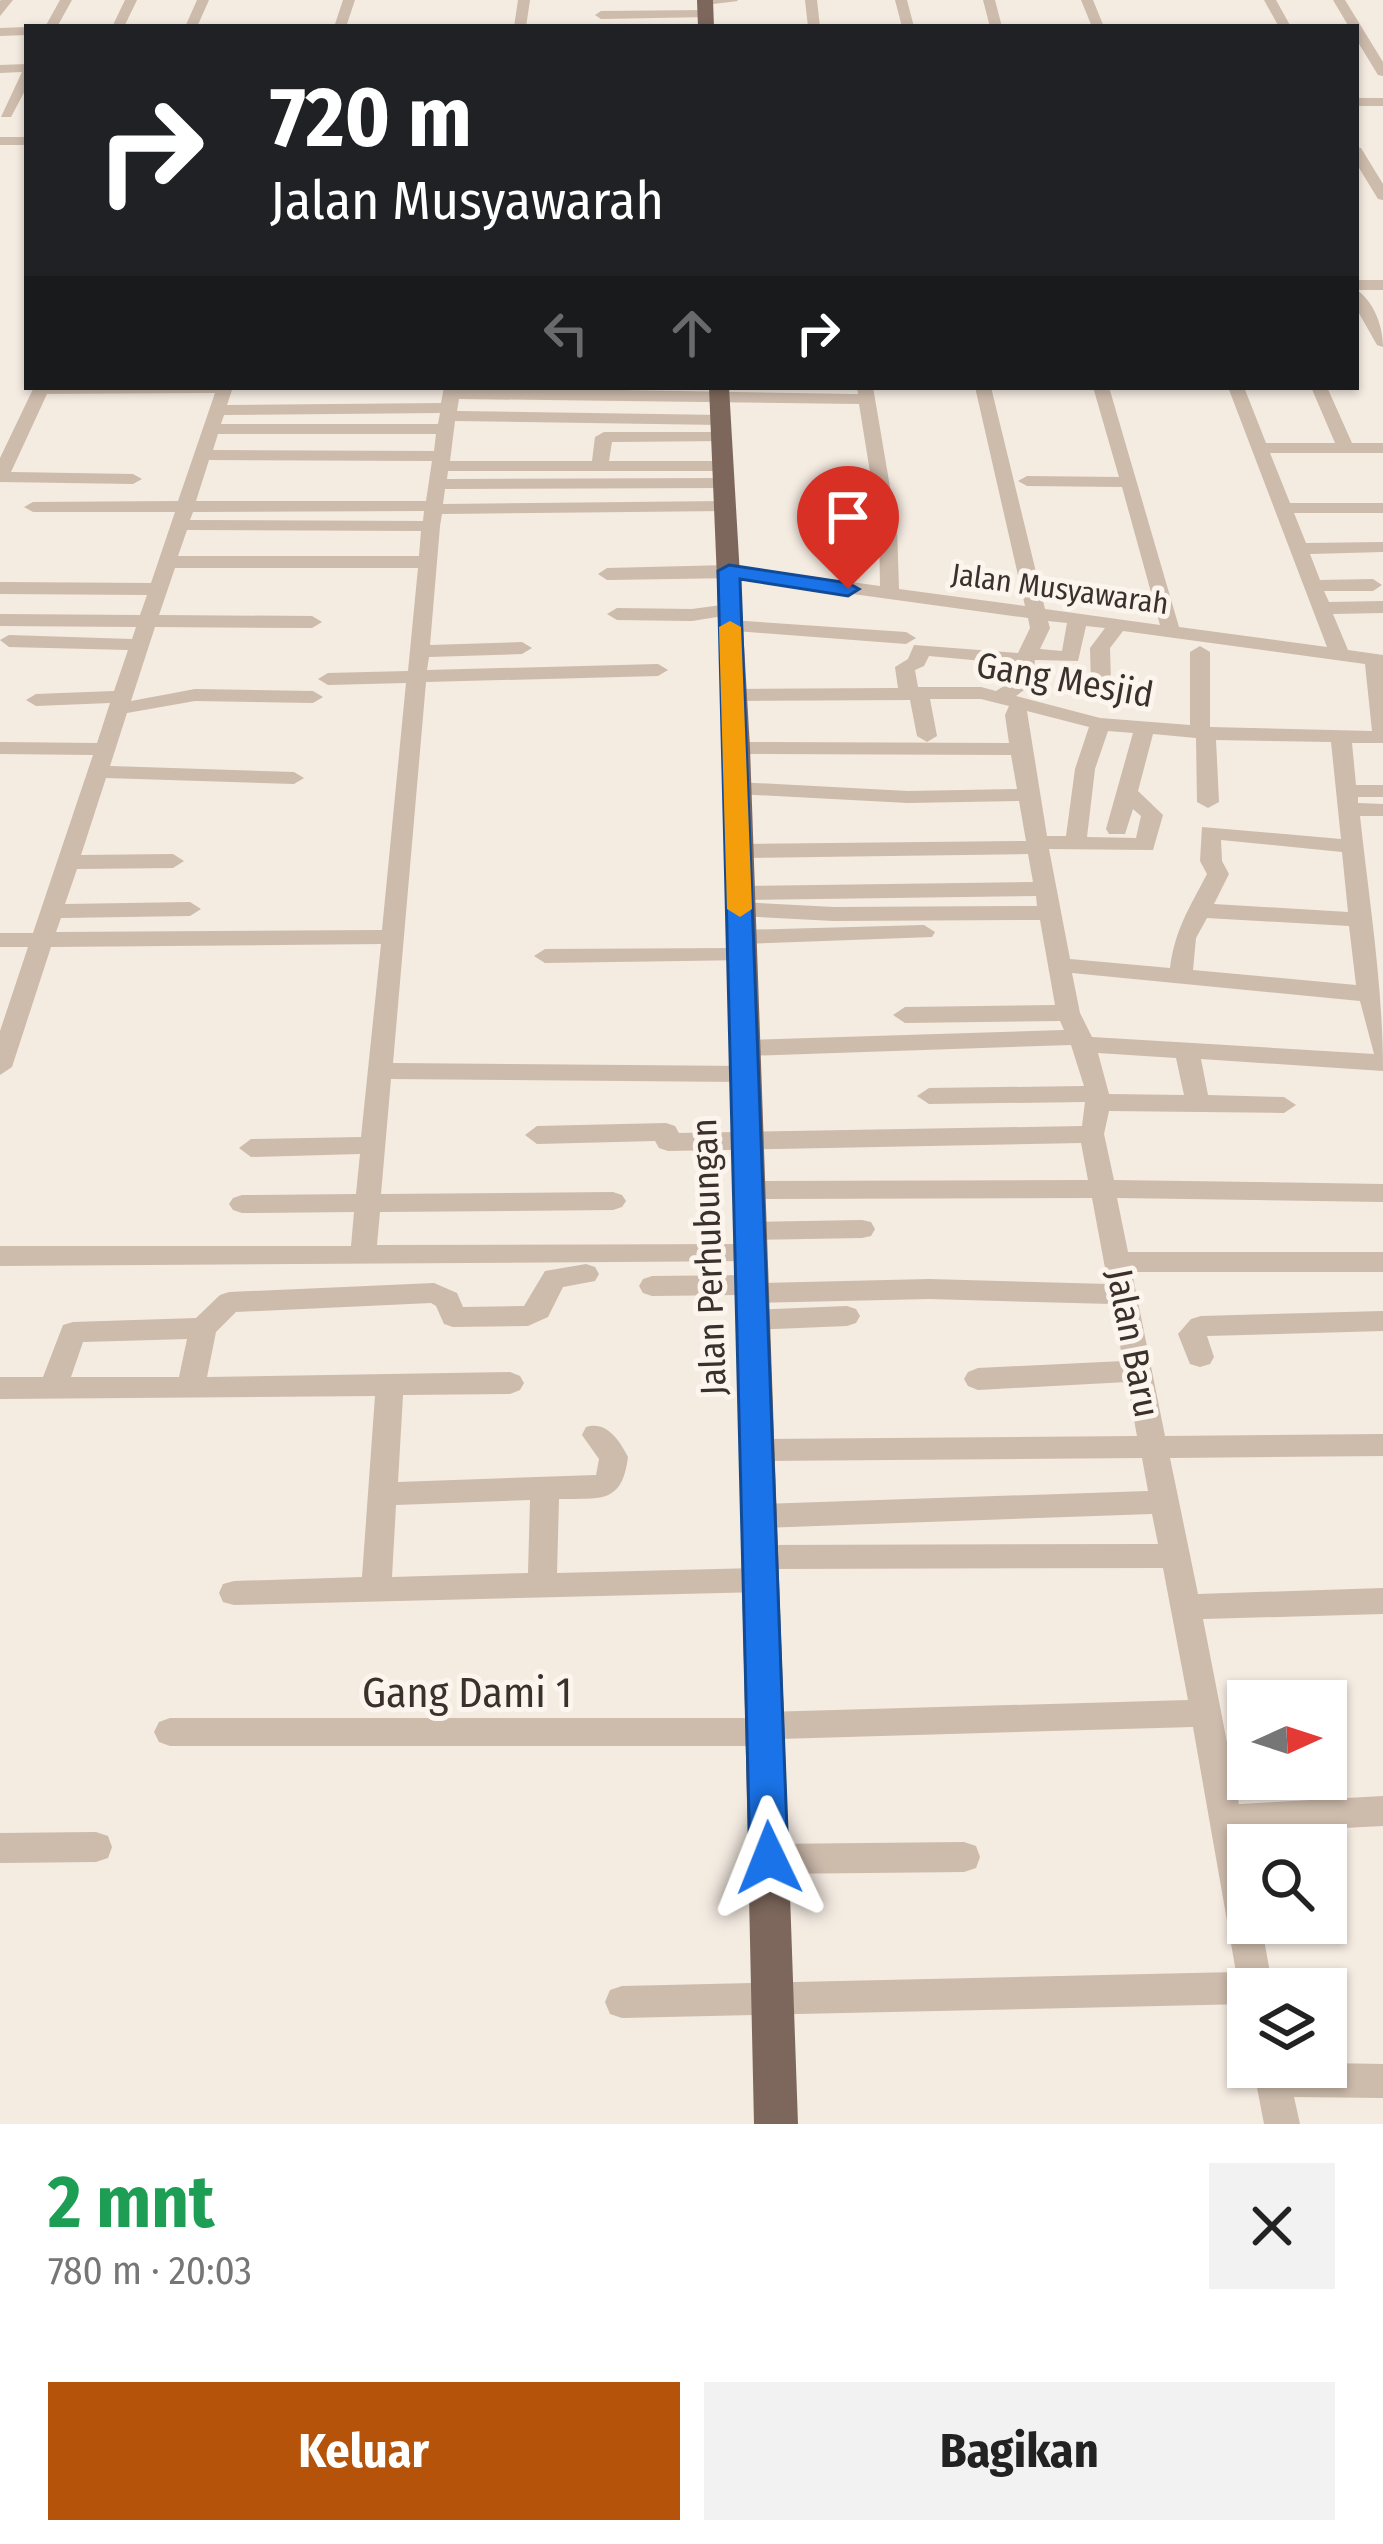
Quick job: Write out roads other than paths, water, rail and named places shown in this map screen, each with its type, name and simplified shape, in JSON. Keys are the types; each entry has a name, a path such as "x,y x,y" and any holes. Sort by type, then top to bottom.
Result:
{"main road":[{"name":"Jalan Perhubungan","path":"722,442 735,695 776,2124"}],"street":[{"path":"0,12 7,0"},
{"path":"601,15 706,10 732,1"},
{"path":"1359,34 1383,72"},
{"path":"3,114 24,76"},
{"path":"1377,175 1383,196"},
{"path":"1359,299 1383,342"},
{"path":"40,390 0,476 133,479"},
{"path":"0,1067 10,1008 44,939 224,390"},
{"path":"983,390 1039,617 1038,638 1027,657 1022,684 1011,700"},
{"path":"1102,390 1170,622 1168,634"},
{"path":"1237,390 1340,656"},
{"path":"1320,390 1346,448"},
{"path":"33,507 127,506 184,515 432,514 722,442 866,393 888,535 893,582 888,596"},
{"path":"209,435 450,407 722,442"},
{"path":"363,1253 432,514 450,407"},
{"path":"209,435 319,446"},
{"path":"209,435 440,469 600,465 722,442"},
{"path":"600,465 600,442 608,436 722,442"},
{"path":"440,469 722,442"},
{"path":"1259,448 1383,448"},
{"path":"1028,481 1129,482"},
{"path":"58,492 119,490 127,506"},
{"path":"1283,508 1383,508"},
{"path":"1299,549 1383,547"},
{"path":"168,562 429,562"},
{"name":"Jalan Musyawarah","path":"608,574 729,573 1379,661"},
{"path":"1314,586 1373,585"},
{"path":"0,588 160,589"},
{"path":"1323,608 1383,607"},
{"path":"617,614 729,618 906,638"},
{"path":"0,620 312,622"},
{"path":"927,736 905,667 916,662 921,649 1071,657 1076,623"},
{"path":"1101,684 1100,648 1115,628"},
{"path":"10,641 140,644"},
{"path":"328,680 421,651 522,648"},
{"path":"421,651 658,670"},
{"path":"1200,652 1208,802"},
{"path":"1379,661 1383,737"},
{"name":"Gang Mesjid","path":"735,695 914,693 1011,700 1100,724 1144,729 1383,737"},
{"path":"36,700 120,703 195,695 313,697"},
{"name":"Jalan Baru","path":"1011,700 1060,965 1097,1098 1099,1118 1092,1134 1186,1606 1252,1968"},
{"path":"1076,843 1084,769 1100,724"},
{"path":"1117,829 1144,729"},
{"path":"1341,737 1355,856 1371,893 1361,920 1373,959 1383,1050"},
{"path":"0,748 294,778"},
{"path":"736,748 1020,749"},
{"path":"737,788 888,797 1028,795"},
{"path":"1349,800 1383,791"},
{"path":"737,851 1145,845 1153,815 1126,792"},
{"path":"1349,800 1383,810"},
{"path":"1180,979 1185,938 1219,874 1211,861 1210,832 1355,856 1383,868"},
{"path":"68,862 173,861"},
{"path":"545,956 740,923 1048,901"},
{"path":"52,911 190,909"},
{"path":"1196,910 1361,920"},
{"path":"740,923 924,932"},
{"path":"0,940 394,937"},
{"path":"1060,965 1374,998"},
{"path":"905,1015 1077,1032 1187,1052 1383,1063"},
{"path":"379,1071 744,1061 1077,1032"},
{"path":"1187,1052 1198,1105"},
{"path":"929,1096 1284,1105"},
{"path":"537,1136 666,1132 668,1142 1092,1134"},
{"path":"251,1148 371,1145"},
{"path":"747,1190 1103,1188 1383,1193"},
{"path":"242,1204 613,1201"},
{"path":"652,1286 749,1277 862,1229"},
{"path":"0,1256 363,1253 928,1289 1124,1294"},
{"path":"1118,1262 1383,1262"},
{"path":"52,1389 73,1332 202,1328 236,1300 306,1296 434,1293 448,1300 453,1317 528,1316 539,1310 554,1278 586,1274"},
{"path":"749,1277 848,1316"},
{"path":"1200,1357 1192,1334 1201,1326 1383,1321"},
{"path":"191,1388 202,1328"},
{"path":"979,1379 1140,1371"},
{"path":"0,1388 510,1383"},
{"path":"376,1588 390,1384"},
{"path":"382,1494 595,1487 608,1482 614,1457 596,1435"},
{"path":"757,1450 1383,1445"},
{"path":"542,1586 545,1489"},
{"path":"759,1516 1165,1502"},
{"path":"234,1593 542,1586 761,1569 1176,1556"},
{"path":"1186,1606 1383,1601"},
{"name":"Gang Dami 1","path":"170,1732 765,1729 1206,1713"},
{"path":"1226,1820 1383,1811"},
{"path":"0,1848 96,1846"},
{"path":"769,1858 964,1856"},
{"path":"622,2002 771,1995 1227,1988"},
{"path":"1347,2078 1383,2080"},
{"path":"1275,2088 1282,2124"}]}
